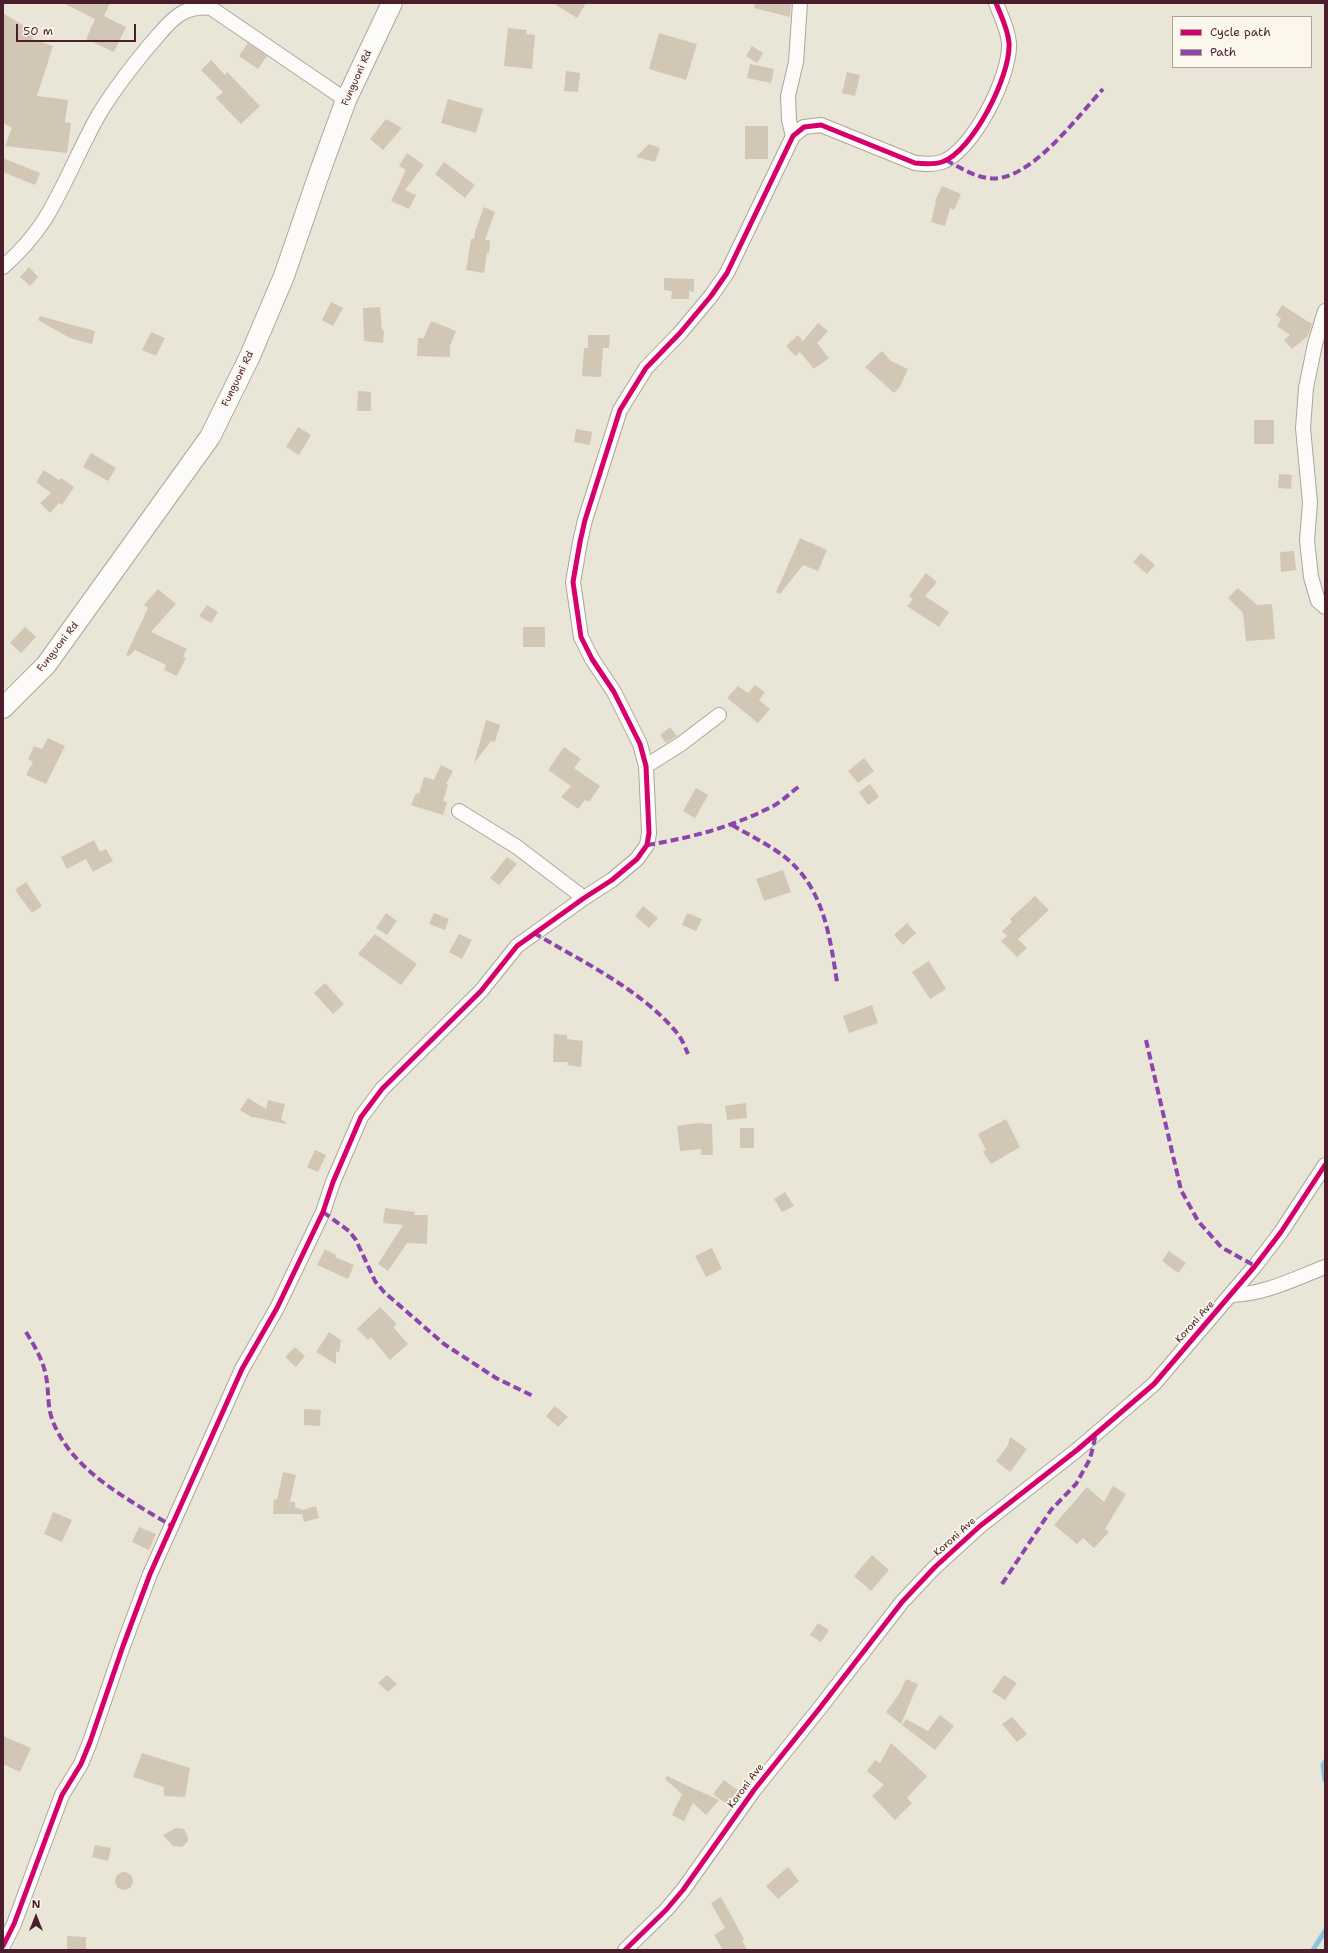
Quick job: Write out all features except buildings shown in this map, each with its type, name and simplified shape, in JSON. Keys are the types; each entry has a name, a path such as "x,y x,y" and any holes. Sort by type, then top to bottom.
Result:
{"street":[{"name":"Funguoni Rd","path":"3,708 46,665 210,437 250,356 284,276 346,100 392,3"},
{"path":"794,136 789,120 788,96 796,62 800,3"},
{"path":"3,1946 14,1924 62,1795 81,1764 90,1742 123,1646 150,1574 242,1369 277,1308 323,1212 333,1182 362,1117 382,1089 482,991 517,946 612,880 637,858 647,846 649,833 646,766 640,744 633,727 581,637 573,582 585,520 620,410 646,368 680,333 711,296 727,273 794,136 804,127 821,125 915,163 931,164 946,160 959,150 974,132 991,106 1003,75 1009,44 1006,28 996,3"},
{"path":"3,267 18,253 44,219 99,115 130,68 165,26 187,10 198,6 211,8 346,100"},
{"path":"1325,311 1315,344 1306,388 1303,428 1310,503 1308,540 1312,577 1318,601 1325,607"},
{"path":"646,766 681,744 719,715"},
{"path":"459,811 517,846 584,898"},
{"name":"Koroni Ave","path":"625,1950 648,1929 678,1895 754,1790 820,1709 902,1602 935,1567 980,1526 1077,1450 1154,1384 1232,1295 1281,1232 1325,1165"},
{"path":"1232,1295 1248,1294 1267,1290 1325,1267"}],"waterway":[{"path":"1325,1762 1323,1765 1325,1780"},
{"path":"1313,1950 1325,1931"}],"marked path":[{"path":"946,160 972,174 986,178 1000,178 1014,173 1029,165 1043,154 1103,89"},
{"path":"647,845 679,839 726,826 775,805 801,785"},
{"path":"732,825 780,853 799,870 809,884 817,899 828,931 837,982"},
{"path":"534,933 610,977 646,1003 677,1033 688,1054"},
{"path":"1146,1040 1181,1190 1198,1221 1221,1247 1255,1266"},
{"path":"323,1212 349,1231 356,1240 375,1281 384,1292 444,1344 496,1378 535,1397"},
{"path":"26,1332 45,1370 49,1408 52,1419 72,1454 103,1482 172,1526"},
{"path":"1002,1584 1051,1510 1076,1484 1090,1459 1096,1434"}],"cycle path":[{"path":"3,1946 14,1924 62,1795 81,1764 90,1742 123,1646 150,1574 242,1369 277,1308 323,1212 333,1182 361,1117 382,1089 481,991 517,946 612,880 637,859 647,845 649,833 646,766 640,744 614,692 592,659 581,637 573,582 585,520 620,410 646,368 680,333 711,296 727,273 793,136 804,127 821,125 915,163 932,164 942,162 954,155 966,143 988,110 997,92 1004,74 1008,57 1009,43 1007,33 996,3"},
{"path":"625,1950 666,1910 683,1890 754,1790 902,1602 935,1567 980,1526 1077,1450 1154,1384 1255,1266 1281,1232 1325,1165"}]}
